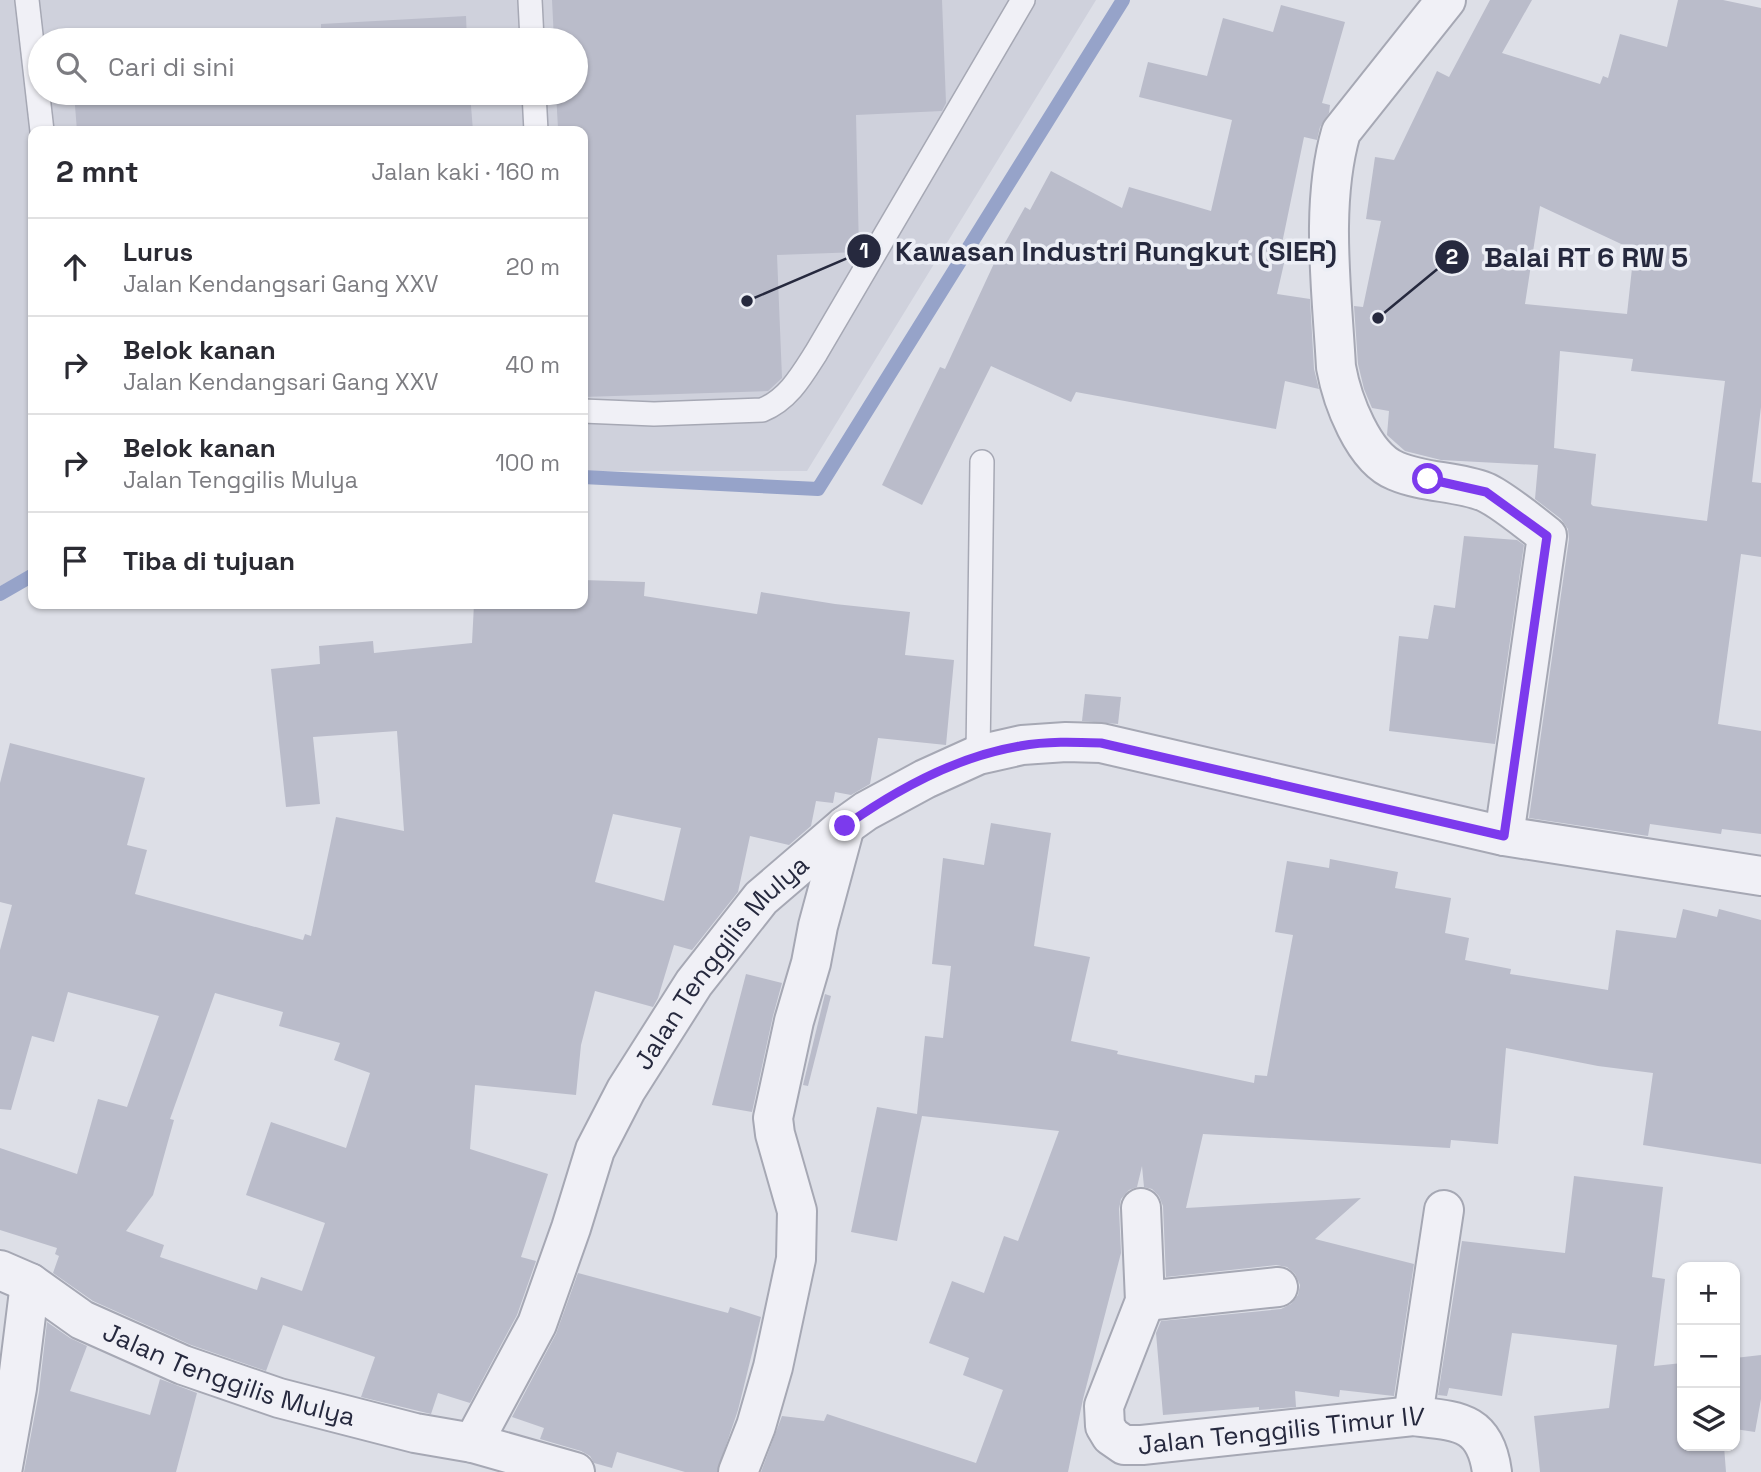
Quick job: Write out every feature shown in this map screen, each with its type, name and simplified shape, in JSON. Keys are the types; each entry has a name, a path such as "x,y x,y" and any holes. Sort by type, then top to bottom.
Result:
{"street":[{"path":"1446,0 1341,132 1334,158 1330,238 1336,367 1339,386 1368,447 1378,461 1396,471 1486,492 1547,536 1504,836"},
{"name":"Jalan Tenggilis Mulya","path":"473,1443 537,1324 595,1150 626,1090 694,983 761,898 845,826 866,811 925,779 978,755 1022,745 1101,743 1504,836 1761,876"},
{"path":"738,1472 756,1426 773,1367 796,1259 797,1211 773,1118 794,1021 845,826"},
{"name":"Jalan Tenggilis Timur IV","path":"1141,1208 1145,1301 1104,1406 1105,1426 1111,1436 1124,1445 1142,1445 1413,1416 1450,1420 1469,1427 1480,1436 1492,1472"},
{"path":"1413,1416 1444,1210"},
{"path":"2,1472 17,1388 15,1277"},
{"name":"Jalan Tenggilis Mulya","path":"15,1277 82,1320 183,1365 279,1398 415,1433 473,1443 575,1472"},
{"path":"1145,1301 1278,1287"}],"lane":[{"path":"27,0 30,28"},
{"path":"530,0 531,28"},
{"path":"588,411 653,414 762,410 771,407 797,383 1023,0"},
{"path":"39,105 41,126"},
{"path":"535,105 536,126"},
{"path":"978,755 982,462"}],"shaded area":[{"path":"0,0 1096,0 807,471 588,471 588,126 28,126 28,571 0,586"}],"building":[{"path":"552,0 942,0 946,103 942,111 856,115 859,252 777,255 782,378 768,391 588,397 588,126 558,126 557,105 588,105 588,28 553,28"},
{"path":"1490,0 1532,0 1502,53 1600,84 1603,76 1608,78 1620,34 1667,47 1678,0 1723,0 1761,8 1761,407 1752,482 1761,483 1761,557 1741,554 1718,724 1761,731 1761,834 1722,829 1721,834 1650,824 1648,836 1529,818 1569,539 1568,529 1561,519 1535,499 1538,465 1441,460 1405,451 1387,435 1389,411 1372,408 1358,364 1354,306 1363,307 1381,221 1366,219 1375,157 1394,160 1437,71 1449,77","holes":["1540,206 1634,250 1627,314 1525,304","1560,351 1633,359 1631,371 1725,381 1707,521 1591,504 1596,454 1554,448"]},
{"path":"1281,5 1345,22 1322,103 1330,105 1329,113 1320,127 1317,140 1304,137 1279,258 1285,259 1277,294 1310,299 1314,369 1319,389 1285,381 1276,429 1076,392 1071,402 991,366 922,505 882,485 940,367 945,369 997,257 1025,207 1030,210 1051,171 1122,208 1129,187 1211,211 1232,120 1139,97 1148,62 1207,76 1223,18 1273,32"},
{"path":"466,16 466,28 321,28 321,24"},
{"path":"75,105 471,105 473,126 77,126"},
{"path":"1464,536 1517,540 1524,545 1495,744 1389,731 1399,636 1428,639 1434,605 1455,608"},
{"path":"588,580 645,582 644,596 757,614 761,592 910,612 905,655 954,660 946,745 878,738 870,784 851,795 835,792 833,803 816,801 811,826 789,845 750,836 738,892 692,950 674,945 653,1007 595,991 581,1045 576,1095 475,1085 470,1149 548,1174 521,1257 536,1261 517,1315 470,1403 438,1393 431,1414 361,1397 375,1357 283,1325 266,1371 191,1345 93,1301 53,1273 59,1256 55,1254 57,1248 0,1230 0,1148 77,1174 98,1099 127,1107 159,1016 68,992 54,1042 32,1036 11,1110 0,1109 0,950 12,905 0,902 0,783 10,743 145,778 127,845 147,850 135,894 303,940 305,934 311,936 336,817 404,831 397,731 313,737 320,804 286,807 271,669 320,664 319,646 373,641 374,653 472,643 474,609 588,609","holes":["613,814 681,828 664,901 595,882","215,993 283,1012 279,1026 340,1043 334,1060 370,1073 346,1148 271,1122 246,1195 325,1223 302,1291 261,1277 257,1290 160,1257 164,1245 126,1231 153,1195 174,1120 170,1119"]},
{"path":"1085,694 1121,697 1118,724 1082,721"},
{"path":"991,823 1051,833 1034,946 1090,957 1071,1041 1118,1051 1117,1054 1254,1083 1255,1075 1267,1076 1293,935 1275,932 1287,861 1329,868 1330,859 1398,872 1395,888 1451,898 1445,933 1469,938 1465,960 1511,969 1510,974 1608,990 1616,930 1676,938 1683,909 1717,917 1719,909 1761,920 1761,1164 1643,1145 1653,1073 1598,1066 1506,1048 1498,1144 1451,1140 1450,1148 1203,1134 1186,1208 1361,1198 1315,1239 1414,1264 1394,1396 1340,1390 1339,1397 1295,1391 1296,1407 1259,1410 1259,1407 1163,1415 1156,1333 1161,1321 1281,1309 1291,1304 1298,1295 1300,1285 1295,1274 1287,1267 1276,1265 1166,1277 1163,1206 1152,1189 1144,1187 1142,1166 1137,1187 1129,1190 1121,1199 1121,1253 1083,1399 1068,1472 761,1472 782,1416 824,1421 827,1414 976,1463 1003,1390 963,1375 969,1358 929,1343 952,1281 984,1293 1004,1236 1018,1241 1059,1131 922,1116 897,1241 851,1232 877,1107 917,1114 925,1036 943,1038 951,966 932,964 943,858 984,865"},
{"path":"746,974 782,983 752,1112 712,1105"},
{"path":"825,994 831,996 808,1086 803,1085"},
{"path":"1574,1176 1663,1187 1652,1277 1665,1279 1654,1366 1677,1364 1677,1451 1724,1451 1726,1472 1540,1472 1534,1416 1609,1408 1617,1345 1512,1333 1502,1396 1449,1388 1447,1396 1438,1395 1462,1241 1565,1253"},
{"path":"578,1273 728,1313 730,1307 761,1317 738,1410 717,1472 685,1472 617,1452 612,1468 594,1463 590,1456 581,1451 540,1439 544,1428 512,1417 556,1334"},
{"path":"47,1322 87,1346 70,1391 150,1415 160,1379 197,1393 176,1472 24,1472 39,1392"},
{"path":"1761,1355 1761,1399 1755,1432 1740,1430 1740,1357"}],"waterway":[{"path":"588,477 818,489 1123,0"},
{"path":"0,594 28,578"}],"place":[{"name":"Kawasan Industri Rungkut (SIER)","path":"747,301"},
{"name":"Balai RT 6 RW 5","path":"1378,318"}],"route":[{"path":"845,826 866,811 925,779 978,755 1022,745 1066,742 1101,743 1504,836 1548,538 1486,492 1428,479"}]}
